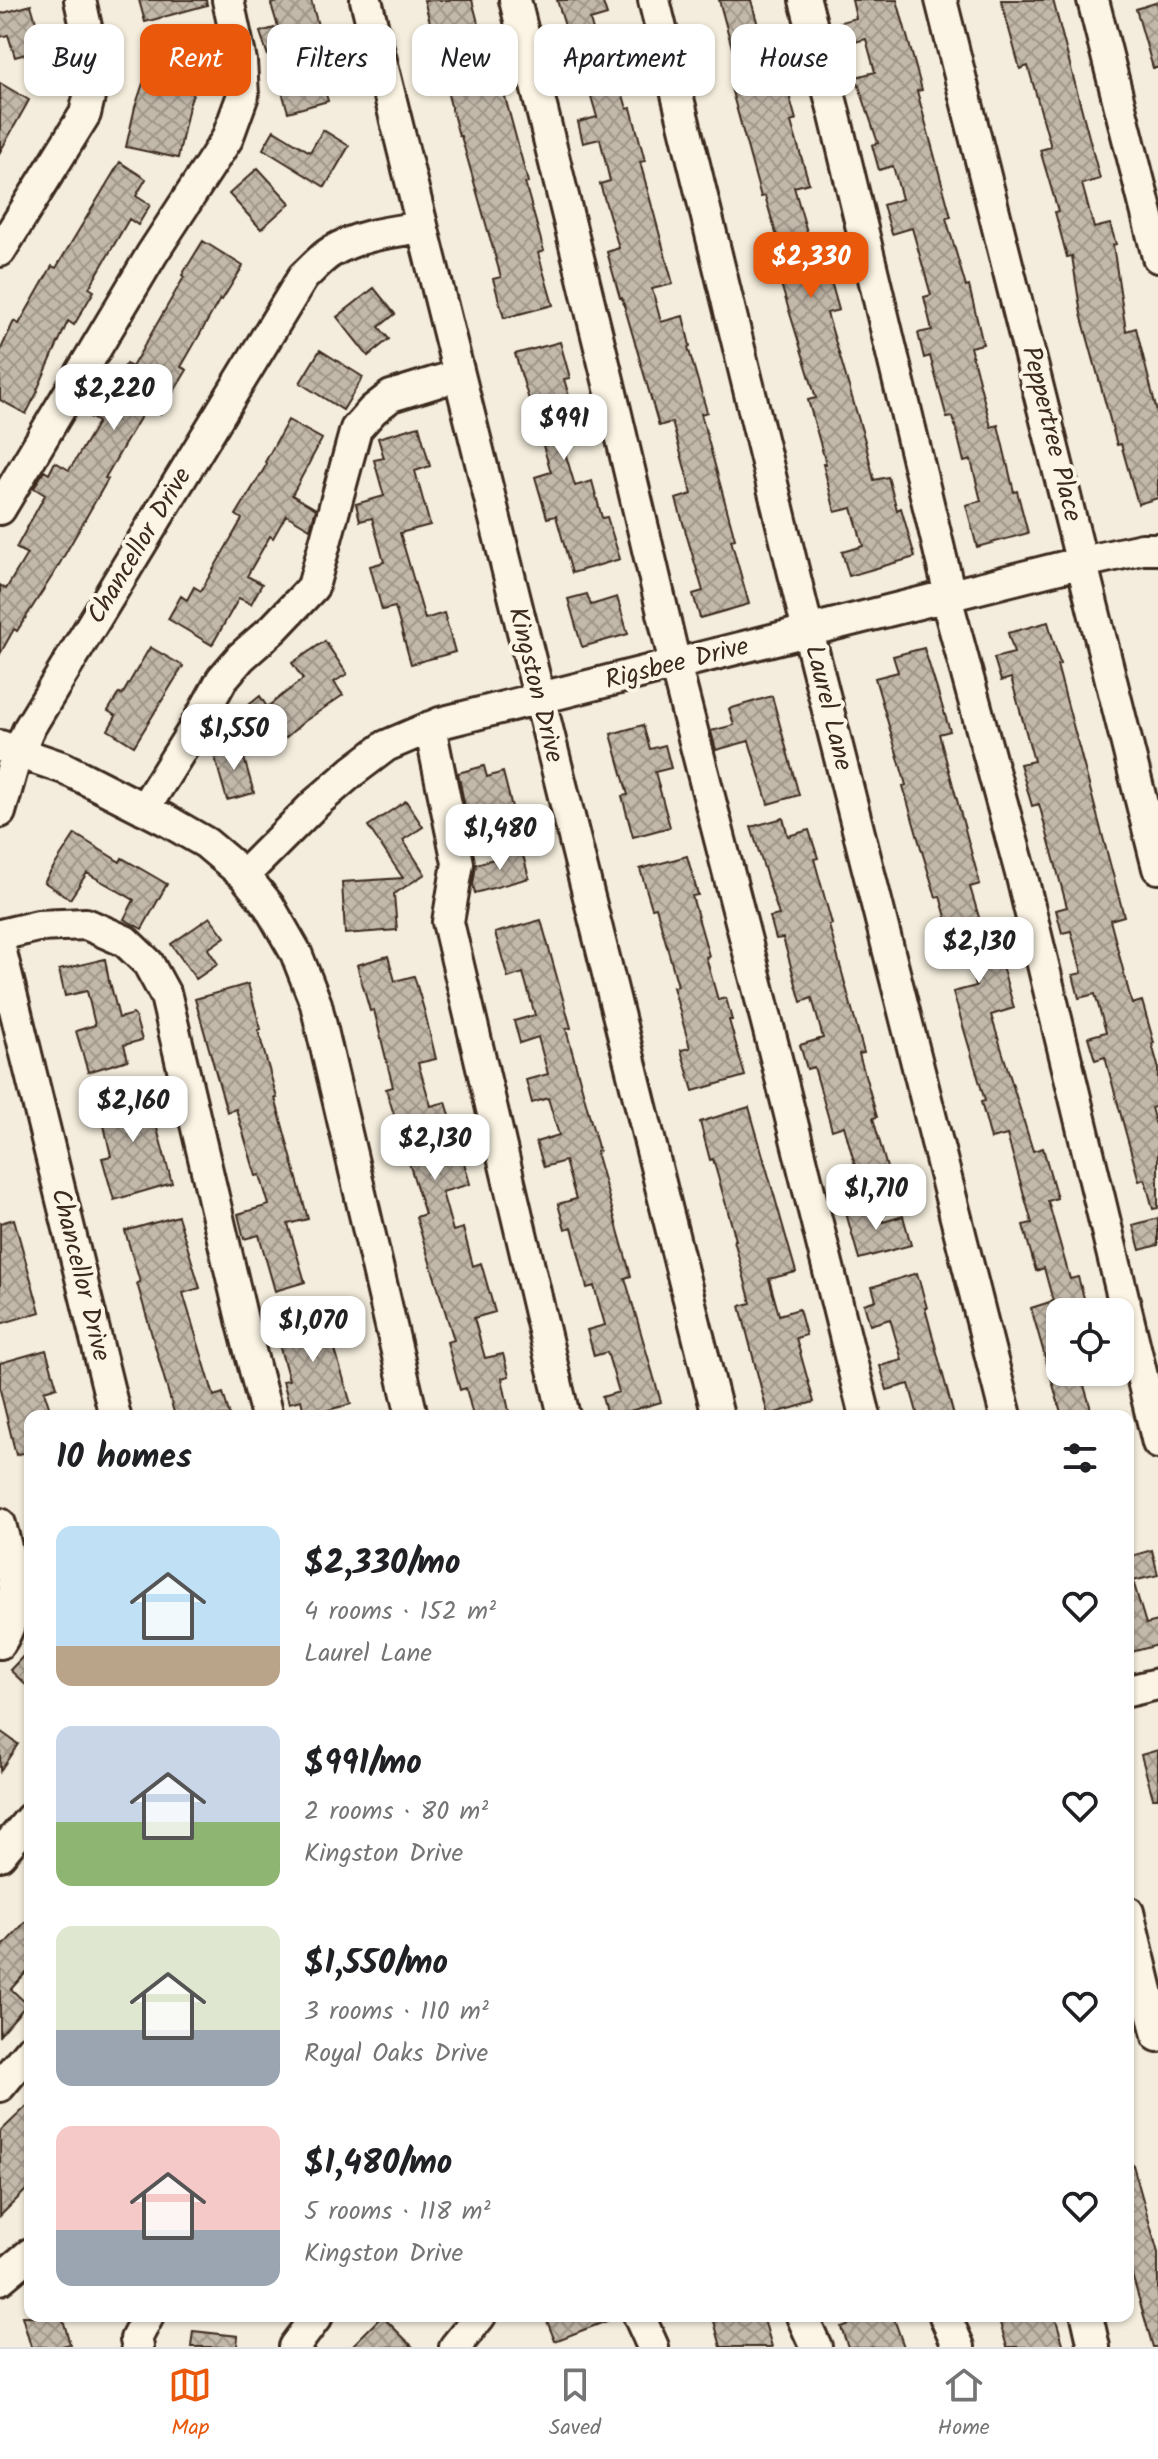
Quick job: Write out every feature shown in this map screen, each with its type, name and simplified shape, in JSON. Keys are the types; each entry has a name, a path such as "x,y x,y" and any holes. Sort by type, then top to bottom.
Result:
{"street":[{"path":"0,251 85,114 93,80 93,58 80,0"},
{"path":"0,509 152,254 227,139 243,95 241,61 228,0"},
{"name":"Kingston Drive","path":"366,0 717,1410"},
{"path":"515,0 675,664 864,1410"},
{"name":"Laurel Lane","path":"654,0 808,631 1004,1410"},
{"path":"805,0 948,596 1022,877 1158,1443"},
{"name":"Peppertree Place","path":"941,0 1158,868"},
{"path":"1093,0 1158,257"},
{"name":"Chancellor Drive","path":"0,812 10,750 28,730 303,277 329,253 350,242 422,227"},
{"path":"144,809 222,679 313,587 356,429 391,396 459,375"},
{"name":"Rigsbee Drive","path":"244,875 353,771 386,746 430,727 1083,562 1142,549 1158,549"},
{"path":"430,727 458,863 448,922 563,1410"},
{"path":"10,750 64,768 206,843 244,875 269,906 289,941 316,1004 411,1410"},
{"path":"0,935 38,926 86,924 125,941 148,963 166,996 265,1410"},
{"name":"Chancellor Drive","path":"0,948 114,1410"},
{"path":"0,1524 13,1575 15,1601 9,1630 0,1643"},
{"path":"1134,1690 1158,1684"},
{"path":"0,1855 24,1826"},
{"path":"1134,1937 1158,2036"},
{"path":"0,2086 24,2057"},
{"path":"0,2279 24,2259"},
{"path":"138,2347 136,2339 145,2322"},
{"path":"294,2347 313,2322"},
{"path":"455,2347 475,2322"},
{"path":"642,2322 653,2347"},
{"path":"805,2322 816,2347"},
{"path":"948,2322 959,2347"},
{"path":"1088,2322 1094,2347"}],"building":[{"path":"139,0 206,0 207,5 145,22"},
{"path":"284,0 311,0 318,24 277,24 271,4"},
{"path":"424,0 472,0 478,24 430,24"},
{"path":"557,0 602,0 607,15 590,20 591,24 564,24"},
{"path":"719,0 751,0 758,24 731,24 731,44"},
{"path":"852,0 897,0 922,90 917,91 951,217 946,218 966,287 969,286 983,344 970,347 991,427 998,425 1014,492 1017,491 1028,533 977,547 966,505 981,501 971,460 964,462 953,417 947,418 930,356 924,358 918,333 932,330 924,297 931,295 912,228 892,234 883,205 902,199 893,166 879,170 872,145 878,143 856,77 875,72 866,39 856,42 856,24 834,24 856,18"},
{"path":"1001,0 1053,0 1100,179 1082,184 1094,228 1110,224 1116,244 1113,245 1126,331 1136,328 1158,416 1158,498 1138,504 1121,444 1117,445 1081,314 1072,256 1067,257 1055,212 1058,211 1040,150 1051,147 1028,66 1020,69"},
{"path":"1158,2 1158,68 1153,68 1136,9"},
{"path":"31,5 37,24 24,24 24,55 15,57 8,35 0,37 0,14"},
{"path":"267,30 267,53 260,32"},
{"path":"0,83 29,100 0,152"},
{"path":"140,92 140,96 192,96 178,158 126,147"},
{"path":"283,96 327,96 328,101 288,112"},
{"path":"448,96 505,96 544,251 538,253 553,305 504,318 493,279 501,277"},
{"path":"591,96 623,96 627,109 631,108 645,161 640,162 673,284 652,289 661,322 683,316 688,347 707,412 701,414 749,604 700,618 693,594 703,591 676,499 692,494 672,422 659,426 607,252 619,248 600,184 610,181 600,139 583,143 578,122 597,117"},
{"path":"733,96 789,96 796,120 791,122 809,183 794,187 818,270 827,267 839,310 827,313 874,480 888,477 897,510 901,508 915,557 849,576 842,552 863,546 852,508 835,512 823,464 826,464 808,400 816,398 780,281 789,278 765,196 761,197"},
{"path":"274,130 310,152 323,130 349,146 325,187 263,149"},
{"path":"120,162 146,179 136,196 150,205 138,225 129,219 89,288 94,291 74,325 68,321 26,414 0,400 0,351 14,321 19,324 52,266 56,268"},
{"path":"258,168 290,203 261,229 229,194"},
{"path":"203,241 243,266 181,367 187,370 160,414 147,406 56,570 0,654 0,585 6,589 27,554 16,548 45,495 34,488 44,471 49,474 55,462 69,470 98,422 88,416 100,396 105,399 126,364 132,367"},
{"path":"374,288 395,314 379,327 389,339 368,356 337,317"},
{"path":"560,342 570,378 564,379 581,437 562,442 575,486 592,481 602,518 607,517 620,559 572,573 556,516 547,518 535,477 551,472 515,354"},
{"path":"320,350 363,377 343,410 300,383"},
{"path":"288,420 322,439 292,495 316,509 310,529 286,515 247,576 262,584 251,604 239,598 212,645 168,619 181,596 187,600 194,587 201,591 242,519 236,515 267,464 265,462"},
{"path":"419,426 430,466 415,471 430,525 400,533 425,619 444,613 455,652 411,664 395,607 382,610 370,566 384,562 372,518 360,521 356,504 384,496 374,460 384,458 378,438"},
{"path":"587,594 591,605 617,597 628,634 582,647 568,599"},
{"path":"1048,622 1124,916 1110,920 1132,1004 1142,1001 1154,1043 1158,1066 1158,1106 1151,1108 1158,1132 1158,1208 1153,1209 1145,1179 1139,1181 1105,1057 1095,1060 1088,1037 1106,1032 1095,994 1079,998 1073,975 1082,973 1071,931 1062,933 1056,910 1067,907 1039,804 1032,806 1020,764 1034,761 1011,678 1001,681 994,658 1014,653 1008,633"},
{"path":"325,641 347,674 334,682 343,695 305,721 270,751 240,712 260,696 267,707 303,679 292,663"},
{"path":"150,647 183,666 134,746 108,730 116,716 108,711 119,693 122,695"},
{"path":"924,648 950,731 939,734 980,884 970,887 994,968 1002,966 1014,1008 991,1015 1033,1151 1043,1148 1057,1198 1048,1201 1070,1279 1078,1277 1084,1298 1052,1298 1044,1268 1036,1271 1023,1225 1032,1223 1007,1135 991,1139 981,1102 985,1101 953,992 976,986 967,954 957,956 940,896 936,897 875,678 898,672 893,656"},
{"path":"772,696 799,795 768,804 749,741 716,750 711,731 734,725 729,709"},
{"path":"643,725 650,749 665,745 671,768 655,772 670,827 633,837 622,796 628,795 611,734"},
{"path":"240,744 254,793 227,800 213,751"},
{"path":"484,766 487,777 503,772 515,819 470,831 458,773"},
{"path":"406,801 423,827 403,840 425,874 394,894 397,930 345,934 342,882 403,878 368,826"},
{"path":"783,818 788,836 809,830 832,924 829,925 864,1053 859,1054 891,1182 862,1190 844,1126 832,1130 814,1067 807,1069 800,1045 823,1038 812,998 801,1002 783,938 776,939 770,917 779,915 751,827"},
{"path":"75,834 120,862 122,858 167,884 142,929 124,919 134,900 87,873 70,899 44,882"},
{"path":"522,851 529,878 475,893 476,864"},
{"path":"687,856 698,895 692,896 709,956 706,957 718,1000 726,998 745,1076 693,1091 681,1050 690,1048 673,987 678,986 656,907 652,908 640,869"},
{"path":"210,917 225,937 208,949 218,964 196,979 171,944"},
{"path":"541,920 571,1028 566,1029 599,1151 596,1152 631,1276 625,1278 661,1402 633,1410 605,1410 602,1397 619,1392 607,1352 594,1356 587,1330 605,1325 594,1286 587,1288 572,1227 565,1229 558,1204 576,1199 565,1161 544,1167 536,1142 559,1135 548,1098 532,1103 526,1080 548,1074 538,1037 520,1043 514,1021 535,1015 523,973 508,978 495,933"},
{"path":"388,956 395,981 414,976 436,1059 418,1063 431,1106 446,1102 452,1122 437,1126 448,1163 463,1159 470,1184 442,1192 453,1231 463,1228 473,1266 481,1263 495,1312 474,1318 485,1358 503,1354 509,1376 502,1378 509,1410 472,1410 466,1388 460,1390 447,1342 454,1340 416,1217 425,1214 386,1089 393,1087 374,1010 370,1011 357,965"},
{"path":"105,959 119,1018 133,1014 142,1040 124,1045 128,1060 88,1072 76,1031 95,1025 87,991 65,996 59,970"},
{"path":"248,984 308,1219 288,1224 305,1282 275,1291 259,1235 244,1239 238,1214 269,1205 260,1175 256,1176 236,1109 227,1112 195,999"},
{"path":"149,1087 172,1183 114,1200 102,1158 111,1156 103,1121 99,1121 94,1100"},
{"path":"749,1107 796,1272 769,1279 779,1315 799,1309 806,1335 796,1338 814,1402 786,1410 767,1410 740,1306 751,1303 736,1240 700,1122"},
{"path":"878,1204 883,1222 903,1216 911,1245 859,1259 846,1213"},
{"path":"178,1216 200,1288 183,1293 214,1396 223,1393 228,1410 173,1410 125,1231"},
{"path":"1158,1218 1158,1245 1140,1250 1133,1225"},
{"path":"14,1219 40,1312 0,1324 0,1223"},
{"path":"917,1273 952,1410 916,1410 909,1384 887,1390 880,1366 902,1360 890,1319 870,1325 864,1304 876,1300 872,1287"},
{"path":"1046,1303 1046,1360 1031,1308"},
{"path":"330,1312 340,1348 335,1350 351,1404 328,1410 304,1410 301,1400 289,1403 283,1381 289,1380 274,1327"},
{"path":"46,1350 57,1387 44,1391 50,1410 24,1410 24,1453 16,1455 0,1390 0,1363"},
{"path":"1053,1386 1084,1386 1091,1410 1060,1410"},
{"path":"1152,1550 1158,1575 1134,1581 1134,1555"},
{"path":"1134,1584 1146,1624 1158,1621 1158,1645 1134,1651"},
{"path":"24,1655 24,1683 10,1670"},
{"path":"0,1731 18,1744 0,1771"},
{"path":"1158,1750 1158,1798 1153,1798 1141,1755"},
{"path":"24,1923 24,1975 11,1989 24,2001 24,2007 0,2035 0,1949"},
{"path":"24,2109 24,2192 0,2216 0,2132"},
{"path":"1134,2169 1158,2253 1158,2347 1153,2347 1134,2282"},
{"path":"22,2316 24,2322 64,2322 70,2344 31,2347"},
{"path":"376,2322 388,2322 413,2347 351,2347"},
{"path":"547,2322 604,2322 555,2341"},
{"path":"714,2322 765,2322 772,2347 721,2347"},
{"path":"856,2322 895,2322 904,2347 848,2347 841,2327"},
{"path":"1000,2322 1057,2322 1064,2347 1007,2347"},
{"path":"193,2331 238,2336 237,2347 191,2347"}]}
